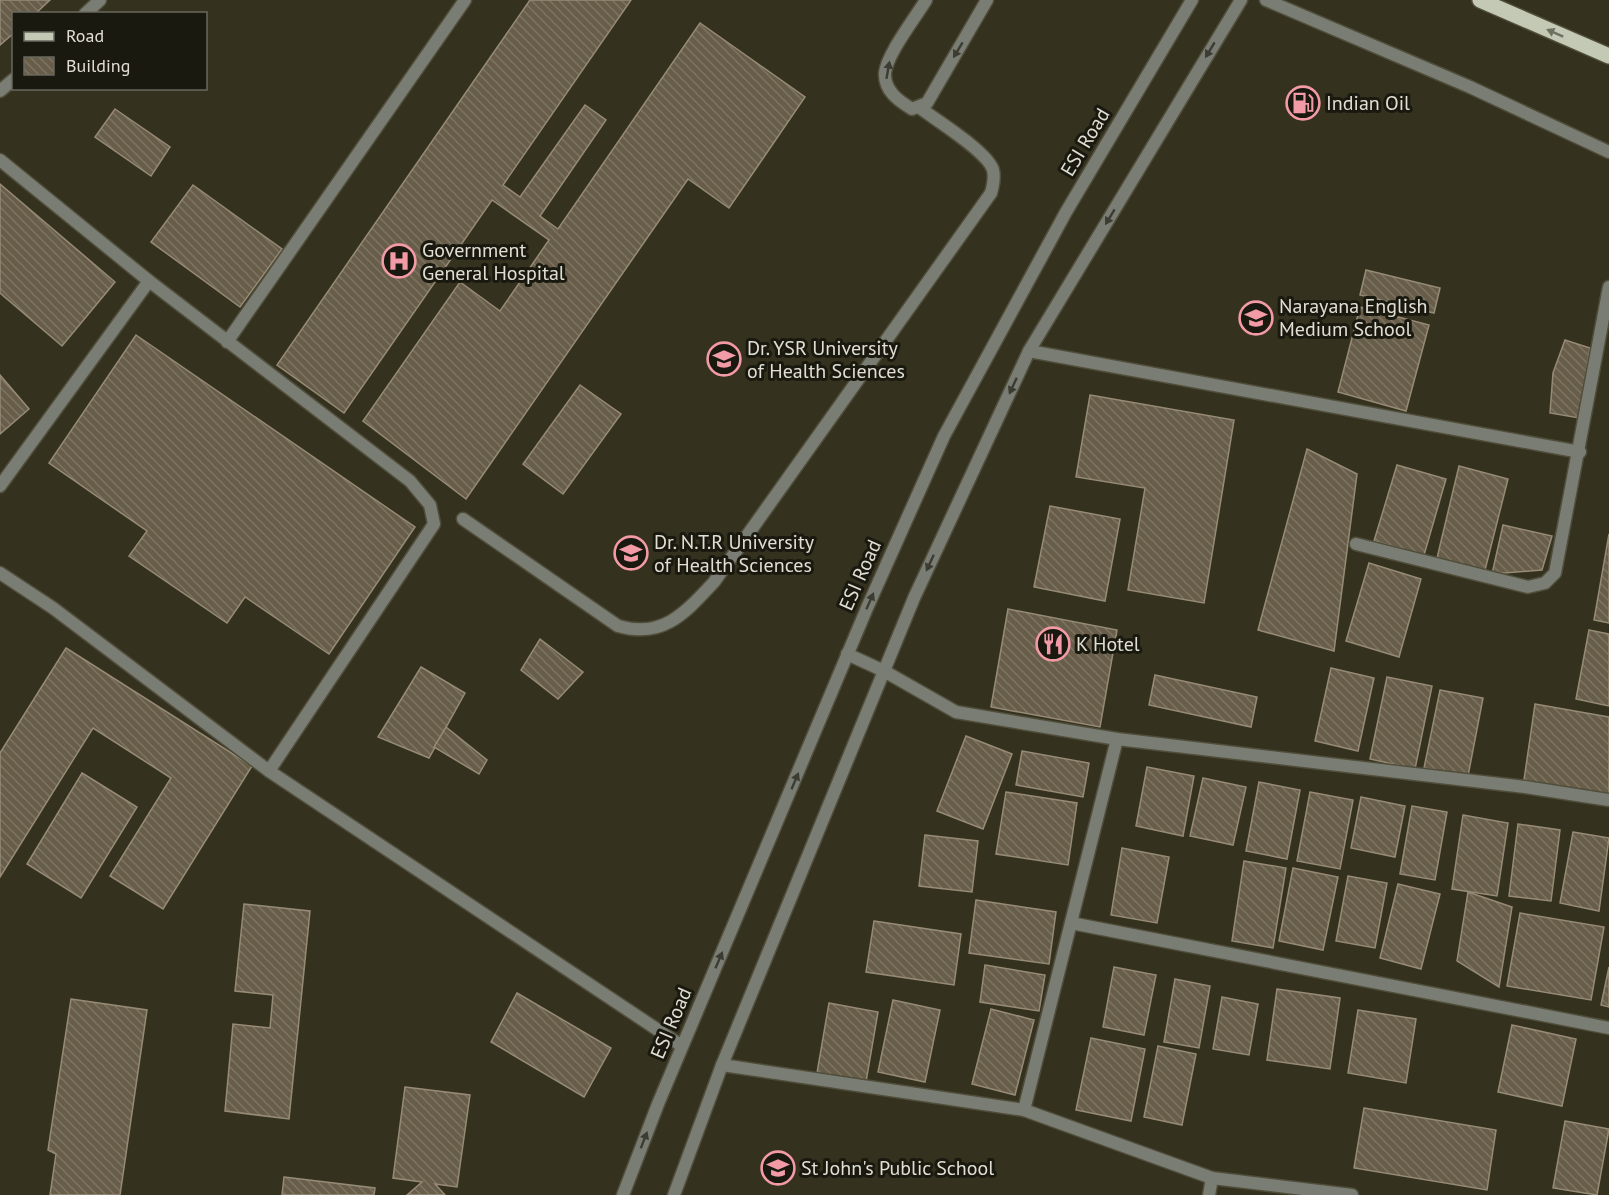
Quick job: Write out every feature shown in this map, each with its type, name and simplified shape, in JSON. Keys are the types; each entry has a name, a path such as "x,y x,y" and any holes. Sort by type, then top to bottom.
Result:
{"main road":[{"path":"1480,0 1609,56"}],"street":[{"path":"87,12 100,0"},
{"path":"227,342 465,0"},
{"path":"926,0 889,61 885,74 888,87 897,100 912,109 920,108 927,103 987,0"},
{"name":"ESI Road","path":"623,1195 682,1046 847,654 944,436 1066,212 1192,0"},
{"path":"674,1195 722,1065 914,598 1029,351 1240,0"},
{"path":"1266,0 1470,87 1609,152"},
{"path":"0,91 12,81"},
{"path":"463,519 618,626 634,630 654,629 671,622 692,606 714,582 991,193 994,181 992,168 983,156 920,108"},
{"path":"0,160 149,281 410,481 430,506 434,525 269,771"},
{"path":"0,486 149,281"},
{"path":"1356,544 1528,587 1545,583 1555,573 1580,452 1609,287"},
{"path":"1029,351 1580,452"},
{"path":"0,573 53,608 269,771 682,1046"},
{"path":"847,654 884,670 956,712 1117,740 1525,787 1609,800"},
{"path":"1024,1110 1117,740"},
{"path":"1071,923 1609,1028"},
{"path":"722,1065 1024,1110 1212,1178 1352,1195"},
{"path":"1209,1195 1212,1178"}],"building":[{"path":"0,0 50,0 37,12 12,12 12,35 0,45"},
{"name":"Government General Hospital","path":"530,0 631,0 503,185 520,197 585,105 606,120 540,216 558,229 700,23 805,97 729,208 688,179 466,499 363,421 460,282 500,311 549,240 492,200 344,413 277,365"},
{"path":"115,109 170,147 151,176 95,137"},
{"path":"0,184 115,282 62,346 0,293"},
{"path":"193,185 282,249 240,307 151,242"},
{"path":"1366,270 1440,288 1434,313 1360,295"},
{"path":"1360,307 1429,325 1406,411 1338,392"},
{"path":"136,335 415,527 329,654 245,597 227,623 129,556 147,531 49,463"},
{"path":"1565,340 1590,348 1579,418 1550,413 1553,373"},
{"path":"0,375 29,409 0,434"},
{"path":"580,385 621,414 563,494 523,464"},
{"path":"1090,395 1234,420 1204,603 1128,590 1145,488 1076,477"},
{"path":"1307,449 1357,474 1334,651 1258,630"},
{"path":"1397,465 1446,479 1424,555 1374,541"},
{"path":"1459,466 1508,479 1485,570 1437,558"},
{"path":"1050,506 1120,519 1105,601 1034,587"},
{"path":"1503,525 1552,536 1542,570 1492,574"},
{"path":"1609,534 1609,623 1594,620"},
{"path":"1369,563 1421,579 1399,657 1346,641"},
{"path":"1008,609 1117,630 1100,727 991,707"},
{"path":"1589,630 1609,634 1609,706 1576,699"},
{"path":"540,639 583,672 558,699 521,670"},
{"path":"66,648 252,766 163,909 110,876 171,778 93,728 0,877 0,753"},
{"path":"421,667 465,693 429,758 378,737"},
{"path":"1331,668 1374,678 1358,751 1315,741"},
{"path":"1155,675 1257,697 1251,727 1149,705"},
{"path":"1387,677 1432,686 1415,769 1370,759"},
{"path":"1440,690 1483,698 1468,776 1424,768"},
{"path":"1535,704 1609,717 1609,796 1524,780"},
{"path":"446,727 487,760 479,774 434,747"},
{"path":"966,736 1012,754 983,829 937,811"},
{"path":"1022,751 1089,763 1083,797 1016,785"},
{"path":"1147,767 1194,776 1183,836 1136,826"},
{"path":"82,773 137,807 81,898 27,864"},
{"path":"1203,778 1246,787 1233,845 1190,836"},
{"path":"1259,782 1300,790 1287,859 1246,851"},
{"path":"1006,792 1077,803 1068,865 996,854"},
{"path":"1310,792 1353,800 1340,869 1297,861"},
{"path":"1361,797 1405,806 1395,857 1351,848"},
{"path":"1412,806 1447,812 1435,880 1400,874"},
{"path":"1463,815 1508,823 1497,896 1452,889"},
{"path":"1518,824 1560,830 1551,901 1509,896"},
{"path":"1573,832 1609,838 1599,911 1560,903"},
{"path":"925,835 978,841 972,892 919,886"},
{"path":"1122,848 1169,857 1157,923 1111,915"},
{"path":"1244,861 1286,868 1273,948 1232,941"},
{"path":"1293,868 1338,877 1323,950 1279,941"},
{"path":"1348,876 1387,883 1375,948 1336,941"},
{"path":"1398,884 1440,894 1421,969 1380,958"},
{"path":"1468,892 1512,907 1499,987 1457,961"},
{"path":"976,900 1056,912 1049,964 969,953"},
{"path":"244,904 310,911 289,1119 225,1111 233,1024 270,1028 273,995 235,991"},
{"path":"1520,913 1604,927 1591,1000 1507,986"},
{"path":"874,921 961,934 954,985 866,972"},
{"path":"985,965 1045,975 1039,1011 980,1002"},
{"path":"1114,967 1156,975 1144,1035 1103,1027"},
{"path":"1609,967 1609,1007 1601,1005"},
{"path":"1175,979 1210,986 1199,1048 1164,1042"},
{"path":"1277,989 1340,998 1330,1069 1267,1060"},
{"path":"517,993 611,1048 584,1097 491,1042"},
{"path":"1222,997 1258,1004 1249,1055 1213,1049"},
{"path":"71,999 147,1010 120,1195 50,1195 56,1154 48,1150"},
{"path":"893,1000 940,1010 925,1082 878,1072"},
{"path":"829,1003 878,1012 866,1082 817,1073"},
{"path":"991,1009 1034,1020 1015,1095 972,1084"},
{"path":"1358,1010 1416,1019 1406,1083 1348,1073"},
{"path":"1512,1025 1576,1039 1562,1106 1498,1092"},
{"path":"1091,1038 1145,1049 1131,1121 1076,1110"},
{"path":"1158,1046 1196,1054 1182,1125 1144,1117"},
{"path":"405,1087 470,1095 457,1187 435,1184 445,1195 407,1195 422,1182 393,1178"},
{"path":"1364,1108 1496,1130 1487,1190 1354,1168"},
{"path":"1565,1121 1609,1129 1597,1195 1553,1188"},
{"path":"284,1177 375,1188 374,1195 282,1195"}],"place":[{"name":"Indian Oil","path":"1303,103"},
{"name":"Government General Hospital","path":"399,261"},
{"name":"Narayana English Medium School","path":"1256,318"},
{"name":"Dr. YSR University of Health Sciences","path":"724,359"},
{"name":"Dr. N.T.R University of Health Sciences","path":"631,553"},
{"name":"K Hotel","path":"1053,644"},
{"name":"St John's Public School","path":"778,1168"}]}
